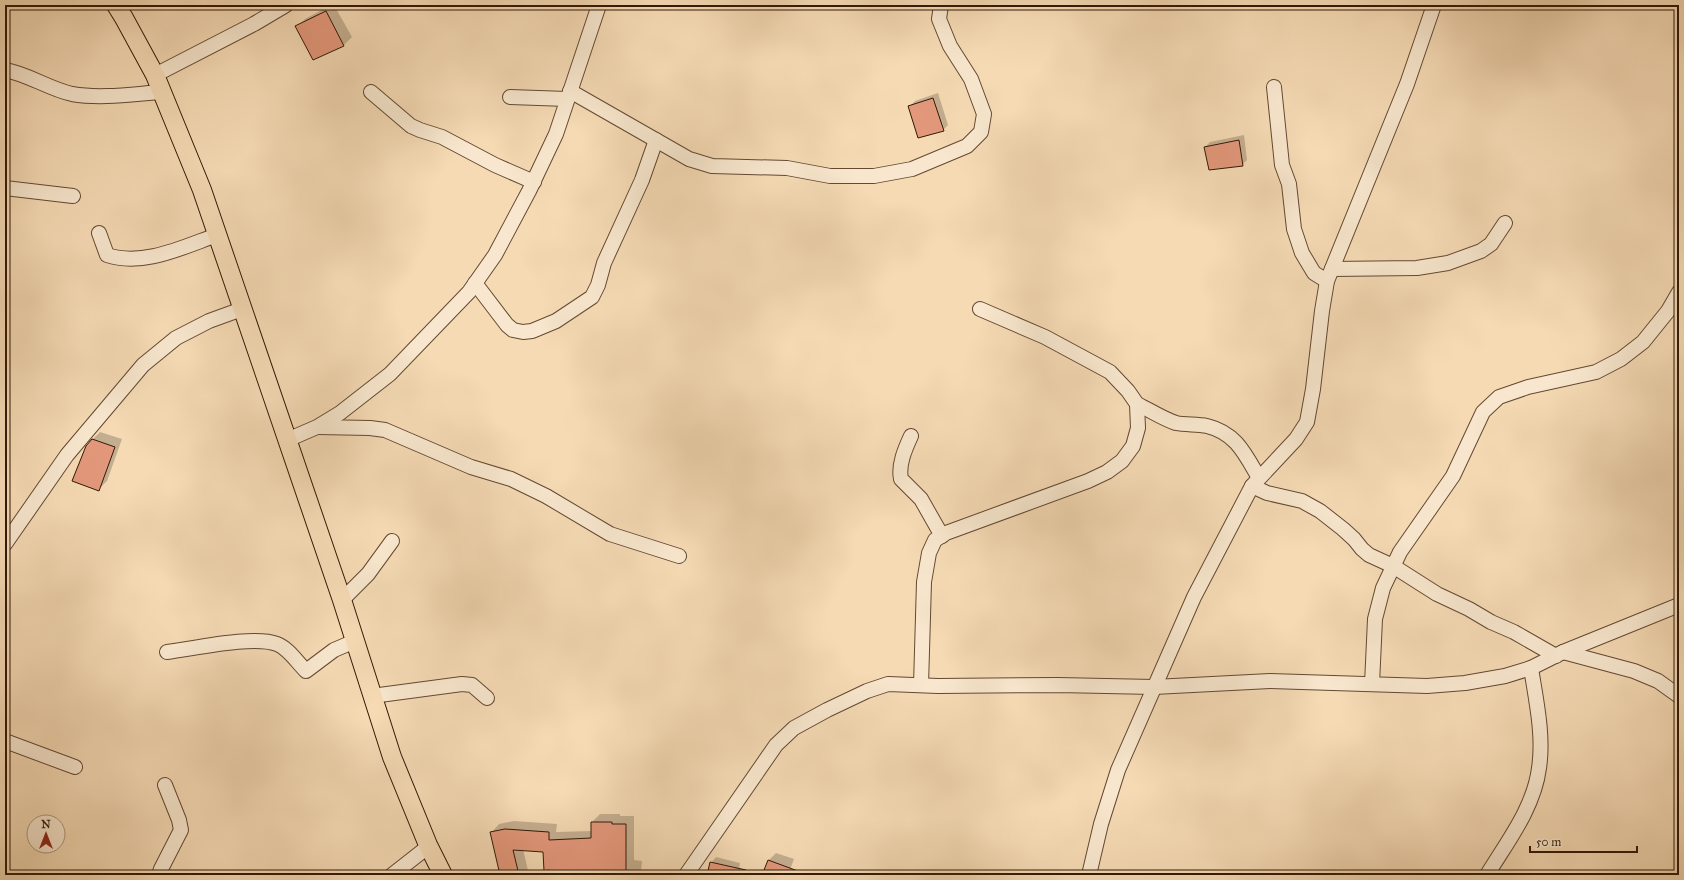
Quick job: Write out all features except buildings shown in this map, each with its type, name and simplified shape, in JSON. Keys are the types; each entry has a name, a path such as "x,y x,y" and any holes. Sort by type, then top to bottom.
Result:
{"main road":[{"path":"116,5 155,75 202,190 342,600 392,757 429,846 443,875"}],"street":[{"path":"155,75 254,24 286,5"},
{"path":"287,440 318,427 340,413 390,374 469,292 495,255 534,182 556,134 598,5"},
{"path":"510,97 569,95 656,140 689,159 712,166 787,168 830,176 874,176 912,169 967,146 981,132 984,114 971,78 950,46 939,19 941,5"},
{"path":"1089,875 1101,824 1118,770 1194,597 1255,482 1296,439 1307,422 1313,389 1322,311 1330,275 1407,84 1434,5"},
{"path":"5,70 73,94 107,96 162,92"},
{"path":"1274,87 1282,165 1289,184 1294,229 1302,253 1314,272 1330,275 1417,268 1448,263 1481,251 1491,244 1505,223"},
{"path":"371,92 411,126 442,136 495,165 534,182"},
{"path":"475,283 507,325 513,330 522,332 532,331 556,321 592,297 598,285 604,263 642,180 656,140"},
{"path":"5,188 73,196"},
{"path":"100,233 107,255 118,259 156,256 217,235"},
{"path":"1372,684 1375,618 1383,588 1400,552 1452,476 1483,412 1499,396 1528,387 1596,372 1622,359 1643,342 1668,311 1679,292"},
{"path":"5,544 67,455 143,365 176,338 209,321 242,309"},
{"path":"980,309 1045,337 1110,372 1128,391 1137,404 1177,423 1206,426 1220,430 1233,438 1242,449 1255,482 1267,493 1302,501 1320,511 1354,539 1369,555 1393,566 1437,594 1559,654 1634,671 1658,682 1679,696"},
{"path":"921,685 924,582 928,553 935,540 946,533 1088,481 1107,472 1122,461 1133,446 1138,428 1137,404"},
{"path":"318,427 385,430 471,466 511,480 546,496 610,534 679,556"},
{"path":"911,436 901,467 901,480 921,499 942,536"},
{"path":"342,600 368,574 392,540"},
{"path":"686,875 776,745 794,728 827,710 867,691 888,684 938,686 1058,685 1154,687 1270,681 1427,686 1465,683 1505,676 1531,668 1559,654 1679,605"},
{"path":"167,652 241,642 276,644 285,648 306,671 334,650 355,641"},
{"path":"1487,875 1524,814 1534,791 1539,768 1540,745 1531,668"},
{"path":"372,696 462,684 472,685 487,698"},
{"path":"5,741 75,767"},
{"path":"159,875 181,830 179,820 165,785"},
{"path":"392,875 429,846"}]}
